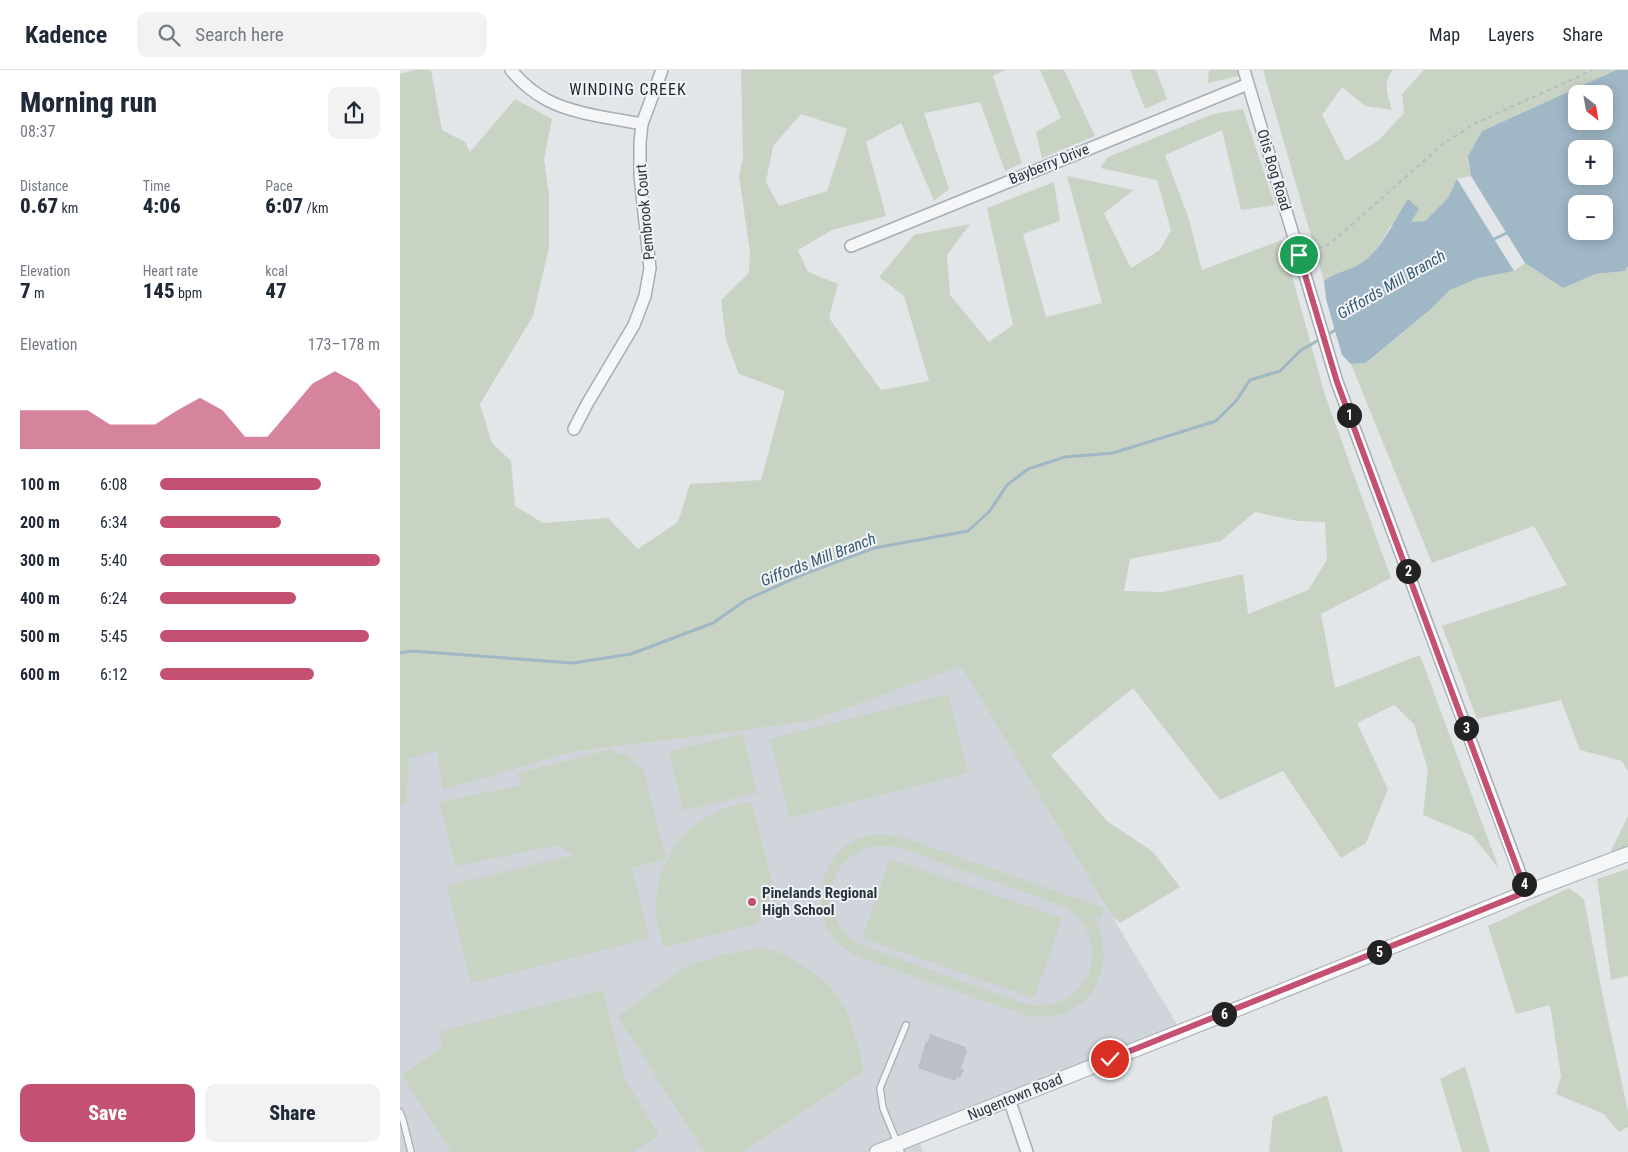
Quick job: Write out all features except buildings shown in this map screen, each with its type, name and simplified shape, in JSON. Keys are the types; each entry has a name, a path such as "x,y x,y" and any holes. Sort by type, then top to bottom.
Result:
{"street":[{"path":"511,70 517,77 547,100 573,109 642,124"},
{"name":"Pembrook Court","path":"574,429 634,325 645,296 650,268 640,176 640,142 642,124 662,70"},
{"name":"Otis Bog Road","path":"1244,70 1337,382 1526,892"},
{"name":"Bayberry Drive","path":"851,246 1248,84"},
{"name":"Nugentown Road","path":"877,1152 900,1148 1009,1099 1526,892 1628,854"},
{"path":"1009,1099 1027,1152"}],"lane":[{"path":"900,1148 883,1108 880,1088 906,1025"},
{"path":"400,1112 404,1120 411,1152"}],"path":[{"path":"1299,255 1330,244 1443,144 1476,124 1593,70"}],"shaded area":[{"name":"Pinelands Regional High School","path":"961,665 1181,1031 918,1136 923,1152 400,1152 400,806 407,803 409,759 437,749 443,789 576,751 811,721"}],"green space":[{"path":"414,70 431,70 442,130 465,142 470,152 515,99 552,119 544,159 549,195 549,247 533,316 480,404 492,443 511,461 515,506 543,523 608,518 638,549 678,522 690,484 761,480 785,391 739,374 726,340 721,300 749,273 750,252 739,176 743,157 741,70 1005,70 993,76 1022,163 1005,171 980,102 924,113 949,189 934,201 901,123 866,142 886,216 832,230 798,250 808,272 838,284 829,318 881,390 929,381 904,296 879,277 914,235 970,224 947,255 950,295 989,342 1013,325 987,208 1054,182 1060,221 1023,234 1046,317 1102,303 1067,176 1134,190 1104,213 1131,268 1160,250 1171,230 1157,180 1100,168 1108,157 1213,114 1243,109 1275,205 1241,210 1222,130 1165,155 1188,216 1202,270 1282,240 1325,395 1391,578 1321,614 1335,688 1420,655 1499,869 1473,836 1423,815 1428,770 1414,724 1394,705 1357,723 1388,789 1366,843 1341,858 1283,771 1220,800 1133,688 1051,755 1107,821 1152,851 1180,887 1120,923 1112,916 961,666 811,721 576,751 442,790 437,750 409,759 407,804 400,806 400,74","holes":["801,114 847,129 827,191 779,206 766,182 773,146","1255,512 1297,521 1325,522 1327,560 1308,590 1248,614 1243,574 1163,592 1124,591 1130,559 1221,541"]},
{"path":"1040,70 1064,70 1095,136 1042,158 1036,132 1061,118"},
{"path":"1130,70 1156,70 1167,99 1145,109"},
{"path":"1209,70 1237,70 1239,76 1208,83"},
{"path":"1263,70 1393,70 1387,84 1392,110 1365,106 1342,87 1322,115 1346,161 1379,140 1404,113 1402,94 1424,70 1616,70 1583,85 1568,85 1568,92 1482,131 1468,156 1471,176 1457,179 1448,198 1425,221 1391,225 1380,243 1367,258 1356,266 1324,281"},
{"path":"1525,263 1563,288 1596,274 1625,271 1628,266 1628,771 1622,761 1580,750 1561,700 1477,719 1442,626 1567,585 1534,526 1432,563 1351,364 1367,363 1431,309 1450,290 1479,278 1514,271"},
{"path":"948,694 968,773 790,818 770,739"},
{"path":"743,734 757,793 683,811 669,751"},
{"path":"612,749 618,755 626,753 633,757 635,765 643,768 666,859 632,868 649,938 471,983 447,886 573,855 559,845 455,866 439,802 522,785 518,773"},
{"path":"752,802 775,893 769,899 771,907 767,914 759,917 757,924 663,948 656,913 656,897 664,866 671,852 691,828 704,819 726,808"},
{"path":"1628,816 1628,848 1609,855"},
{"path":"883,834 905,838 1104,908 1100,919 1093,917 1101,936 1104,955 1101,973 1094,989 1083,1002 1068,1012 1049,1016 1028,1016 867,960 853,954 840,945 830,933 823,919 820,905 824,875 831,862 841,850 857,839","holes":["880,846 901,848 1065,907 1081,922 1090,939 1092,956 1089,973 1080,988 1066,999 1048,1005 1026,1004 858,944 844,932 835,917 831,902 832,886 838,872 848,859 862,850"]},
{"path":"890,859 1062,918 1034,998 862,938"},
{"path":"1628,869 1628,976 1611,980 1597,879"},
{"path":"1569,888 1584,899 1628,1111 1628,1127 1619,1132 1604,1114 1556,1094 1561,1076 1550,1005 1516,1014 1488,926"},
{"path":"759,948 772,950 788,957 819,977 832,989 849,1017 864,1071 743,1152 704,1152 618,1017 686,966 722,955"},
{"path":"603,990 625,1079 659,1135 633,1152 451,1152 402,1075 443,1046 439,1032"},
{"path":"1465,1066 1490,1152 1462,1152 1440,1079"},
{"path":"1327,1095 1343,1152 1269,1152 1273,1116"}],"water":[{"path":"1616,70 1628,70 1628,266 1625,271 1596,274 1563,288 1525,263 1471,176 1468,156 1482,131 1568,92 1568,130 1613,130 1613,85 1583,85"},
{"path":"1457,179 1514,271 1479,278 1450,290 1431,309 1366,363 1351,364 1342,355 1326,299 1324,281 1356,266 1373,253 1386,236 1408,199 1419,209 1411,222 1425,221 1448,198"}],"waterway":[{"name":"Giffords Mill Branch","path":"1492,240 1509,232"},
{"name":"Giffords Mill Branch","path":"400,653 412,651 573,663 631,654 713,623 746,600 804,574 874,548 968,531 989,512 1007,485 1028,469 1065,457 1113,453 1216,421 1236,401 1250,380 1280,371 1300,351 1337,329"}],"place":[{"name":"Pinelands Regional High School","path":"752,902"}],"district":[{"name":"WINDING CREEK","path":"628,89"}],"route":[{"path":"1110,1059 1526,892 1337,382 1299,255"}]}
